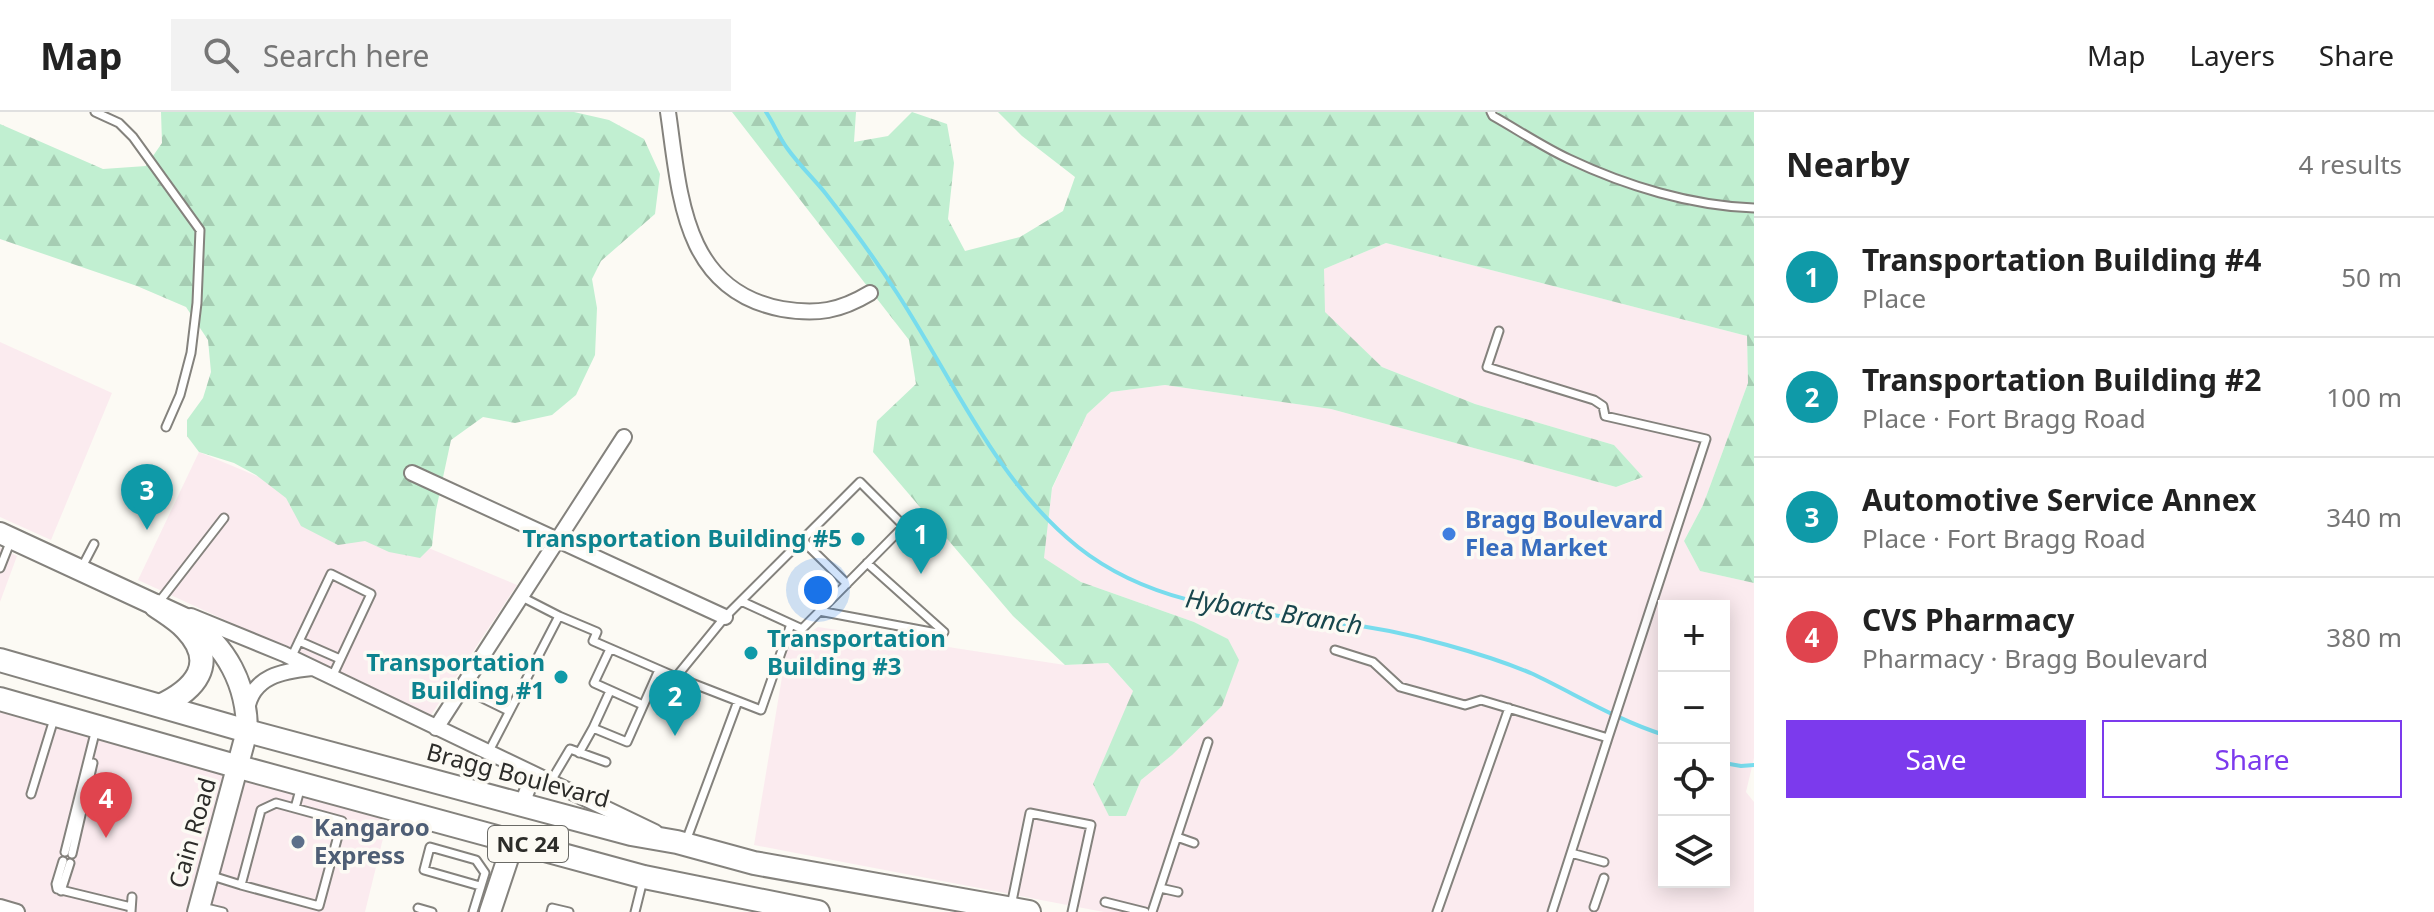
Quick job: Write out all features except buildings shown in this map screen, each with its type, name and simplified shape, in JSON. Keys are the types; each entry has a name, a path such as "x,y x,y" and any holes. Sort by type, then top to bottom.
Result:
{"main road":[{"path":"6,536 188,620 204,631 235,672 247,720"},
{"path":"156,606 186,629 200,654 201,667 199,676 185,694 160,706"},
{"name":"Bragg Boulevard","path":"0,660 160,706 247,720 631,834 754,863 1020,910"},
{"name":"NC 24","path":"0,699 644,877 778,909 818,912"},
{"name":"Cain Road","path":"199,909 239,767 247,720"},
{"path":"490,912 493,875 514,840"}],"street":[{"path":"668,112 684,214 701,257 727,287 761,305 808,314 849,306 870,293"},
{"path":"436,728 624,437"},
{"path":"412,473 725,617"},
{"path":"156,606 202,620 291,658 681,844"},
{"path":"247,720 256,688 270,676 312,668"},
{"path":"522,804 530,783 526,771"},
{"path":"0,907 17,912"}],"lane":[{"path":"95,112 119,123 133,137 200,230 191,353 180,395 166,427"},
{"path":"1491,112 1569,159 1646,188 1717,207 1754,208"},
{"path":"1499,331 1487,367 1594,400 1603,406 1605,416 1706,439 1552,912"},
{"path":"676,677 725,617 741,601 802,540 860,482 904,526 802,629 741,601"},
{"path":"156,606 224,518"},
{"path":"0,568 6,536"},
{"path":"802,540 847,584"},
{"path":"81,570 94,544"},
{"path":"819,611 944,632 867,563"},
{"path":"291,658 331,574 371,594 331,677"},
{"path":"520,596 597,632 593,641 761,710 791,624"},
{"path":"488,753 559,616"},
{"path":"299,641 340,659"},
{"path":"610,649 594,683 643,705"},
{"path":"1335,650 1373,662 1400,687 1465,705 1481,700 1608,738"},
{"path":"593,728 627,742 659,670"},
{"path":"462,688 509,711"},
{"path":"579,753 610,691"},
{"path":"681,844 738,701"},
{"path":"1437,912 1509,708"},
{"path":"31,794 55,715"},
{"path":"96,727 57,889 131,910 132,897"},
{"path":"1152,912 1208,742"},
{"path":"551,781 570,749 606,762"},
{"path":"295,808 301,784"},
{"path":"335,819 342,795"},
{"path":"209,875 241,885 319,906 342,821 276,803 261,810 241,885"},
{"path":"1020,910 1030,813 1091,825 1072,912"},
{"path":"1177,837 1194,843"},
{"path":"473,912 480,886 493,875 476,860 430,847 424,870 480,886"},
{"path":"1571,853 1604,862"},
{"path":"635,912 644,877"},
{"path":"1594,907 1604,878"},
{"path":"1160,888 1178,892"},
{"path":"1105,902 1125,910 1145,912"},
{"path":"418,908 432,912"},
{"path":"551,912 552,908 569,912"},
{"path":"199,909 223,912"}],"shaded area":[{"path":"1386,243 1747,336 1748,383 1703,505 1684,541 1700,571 1754,583 1754,758 1746,792 1754,802 1754,912 1104,912 754,845 787,647 818,627 1065,665 1108,663 1133,691 1126,816 1141,780 1228,639 1194,622 1081,582 1043,558 1052,489 1087,414 1111,392 1165,385 1331,409 1616,487 1642,478 1614,445 1475,404 1382,367 1324,312 1324,269"},
{"path":"0,342 112,393 51,540 0,517"},
{"path":"199,452 517,585 431,715 138,580"},
{"path":"0,548 17,556 0,602"},
{"path":"0,709 388,818 365,912 0,912"}],"green space":[{"path":"161,112 574,112 609,120 644,139 660,174 655,214 601,261 592,279 597,308 595,355 576,395 552,415 515,423 483,417 451,440 436,510 432,546 420,558 389,552 365,541 338,545 301,526 286,498 256,475 234,463 199,452 187,436 187,420 203,398 211,372 208,340 186,307 137,286 0,239 0,124 103,169 146,166 162,143"},
{"path":"732,112 856,112 854,142 888,136 912,112 947,124 954,163 948,219 965,251 1020,237 1063,211 1075,177 1022,136 998,112 1754,112 1754,583 1700,571 1684,541 1703,505 1748,383 1747,336 1386,243 1324,269 1325,312 1382,367 1475,404 1614,445 1643,477 1616,487 1331,409 1165,385 1111,392 1087,414 1052,488 1044,558 1081,582 1194,622 1228,639 1239,660 1222,706 1172,755 1141,780 1126,816 1109,816 1093,784 1133,691 1108,663 1065,665 1013,616 873,452 877,421 916,384 909,340"}],"waterway":[{"name":"Hybarts Branch","path":"766,112 787,148 835,206 889,280 999,460 1049,520 1078,547 1136,582 1198,602 1388,631 1480,655 1533,674 1613,715 1658,733"},
{"name":"Hybarts Branch","path":"1730,764 1754,765"}],"place":[{"name":"Automotive Service Annex","path":"147,530"},
{"name":"Bragg Boulevard Flea Market","path":"1449,534"},
{"name":"Transportation Building #5","path":"858,539"},
{"name":"Transportation Building #4","path":"921,574"},
{"name":"Transportation Building #3","path":"751,653"},
{"name":"Transportation Building #1","path":"561,677"},
{"name":"Transportation Building #2","path":"675,736"},
{"name":"CVS Pharmacy","path":"106,838"},
{"name":"Kangaroo Express","path":"298,842"}]}
